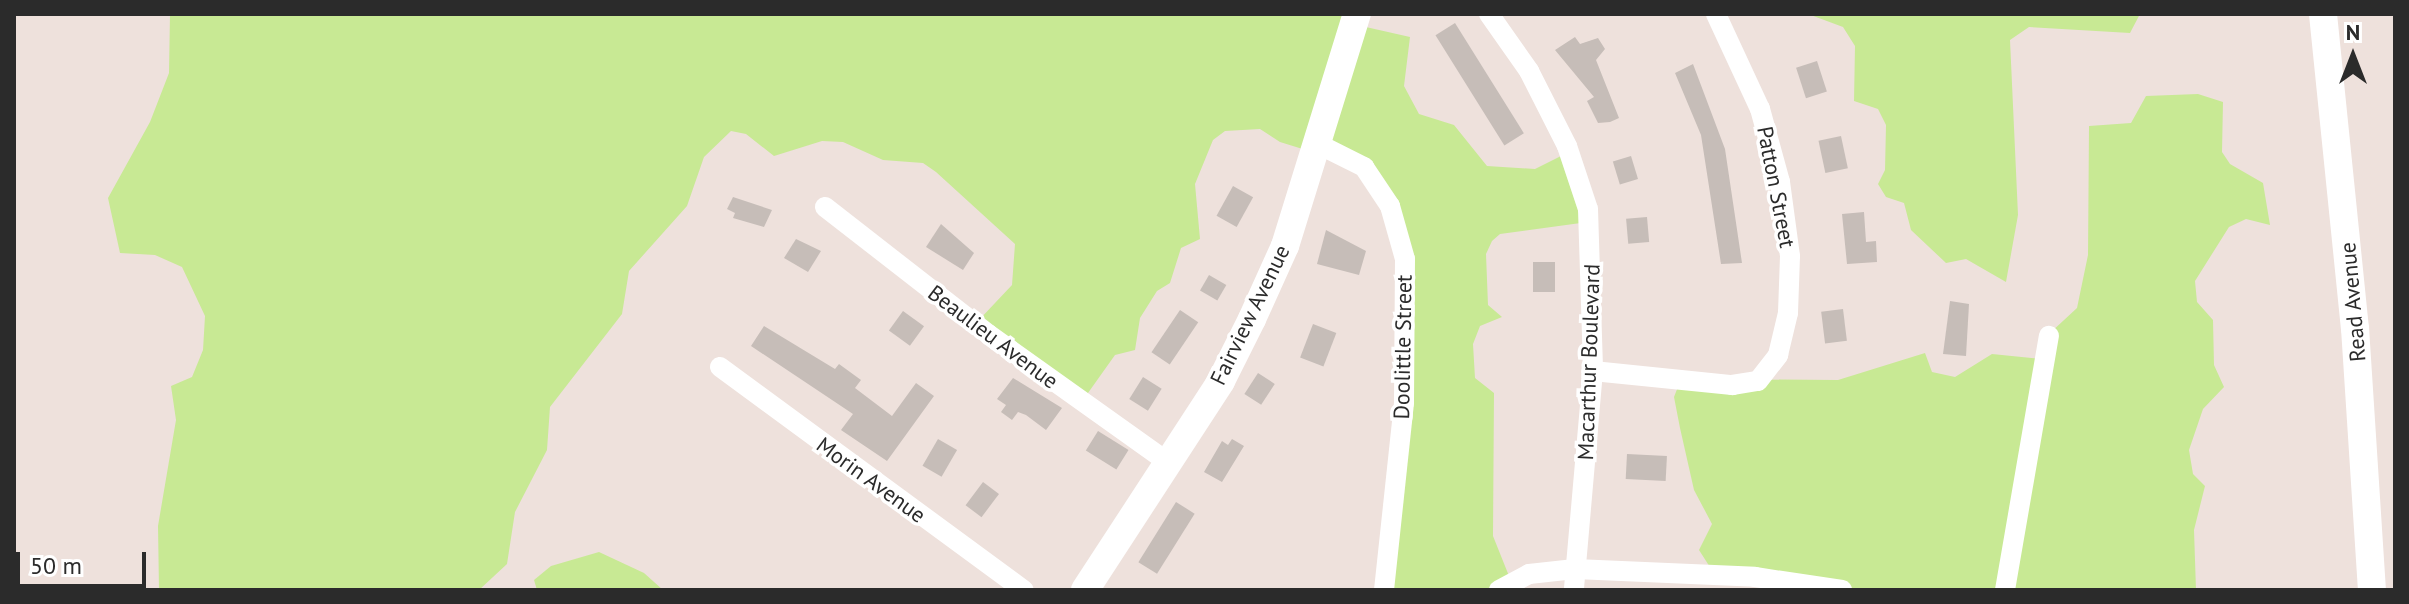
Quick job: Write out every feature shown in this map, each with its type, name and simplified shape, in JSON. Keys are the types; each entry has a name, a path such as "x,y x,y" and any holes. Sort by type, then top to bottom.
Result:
{"main road":[{"name":"Fairview Avenue","path":"1085,590 1166,461 1221,381 1252,319 1285,246 1357,14"},
{"name":"Read Avenue","path":"2323,14 2354,314 2372,590"}],"street":[{"name":"Macarthur Boulevard","path":"1489,14 1535,83 1588,209 1593,371 1575,580"},
{"name":"Patton Street","path":"1593,371 1732,385 1758,381 1778,355 1786,321 1790,256 1780,182 1760,109 1716,14"},
{"name":"Doolittle Street","path":"1316,143 1364,167 1390,206 1405,259 1404,403 1384,590"},
{"name":"Beaulieu Avenue","path":"825,207 1061,389 1166,461"},
{"path":"2005,590 2049,336"},
{"name":"Morin Avenue","path":"720,367 1024,590"},
{"path":"1499,590 1529,574 1575,580 1755,577 1842,590"}],"green space":[{"path":"170,14 1356,14 1357,25 1410,37 1404,86 1419,114 1454,125 1487,166 1535,169 1569,152 1588,222 1500,234 1492,241 1486,254 1488,305 1502,317 1480,326 1473,344 1475,378 1494,393 1493,536 1511,581 1496,590 1385,590 1407,272 1367,169 1280,142 1260,129 1225,131 1213,140 1195,184 1200,239 1181,248 1170,283 1157,291 1140,318 1135,350 1115,355 1083,400 978,321 1012,285 1015,244 936,172 923,163 883,160 843,142 822,141 774,156 746,134 731,131 704,157 687,206 629,271 622,314 550,407 547,450 515,512 507,564 479,590 159,590 158,526 176,420 171,386 192,377 203,350 205,316 182,267 155,255 120,253 108,198 150,122 169,73"},
{"path":"1808,14 2140,14 2130,33 2029,27 2010,40 2018,215 2006,282 1966,259 1946,263 1911,230 1904,203 1886,197 1878,184 1885,170 1886,125 1878,109 1854,101 1855,46 1843,27"},
{"path":"2198,94 2223,102 2222,152 2230,164 2263,183 2270,225 2246,219 2229,227 2195,281 2197,302 2213,320 2214,365 2224,387 2203,409 2189,450 2193,474 2205,486 2194,530 2196,590 1856,590 1715,575 1699,550 1712,524 1694,490 1680,428 1674,397 1681,379 1838,380 1925,353 1932,372 1955,377 1992,354 2042,359 2050,333 2077,308 2088,255 2089,126 2131,123 2146,96"},
{"path":"599,552 644,573 663,590 537,590 534,580 551,566"}],"building":[{"path":"1455,23 1524,133 1504,145 1435,35"},
{"path":"1575,37 1580,44 1598,38 1605,49 1596,60 1619,118 1598,123 1587,101 1594,97 1555,50"},
{"path":"1817,61 1827,91 1806,98 1796,68"},
{"path":"1693,64 1725,149 1742,263 1721,264 1701,135 1675,73"},
{"path":"1841,136 1848,168 1825,173 1819,141"},
{"path":"1631,156 1638,179 1620,185 1613,162"},
{"path":"1233,186 1253,197 1237,227 1217,216"},
{"path":"733,197 772,210 764,227 733,218 735,213 727,209"},
{"path":"1864,212 1866,242 1876,241 1877,262 1847,264 1842,214"},
{"path":"1647,217 1649,242 1628,244 1626,219"},
{"path":"941,224 974,253 963,270 926,247"},
{"path":"1326,230 1366,251 1359,275 1317,264"},
{"path":"796,239 821,251 808,272 784,258"},
{"path":"1533,262 1555,262 1555,292 1533,292"},
{"path":"1209,275 1226,285 1217,301 1200,291"},
{"path":"1950,301 1969,304 1966,356 1943,354"},
{"path":"1843,309 1847,341 1825,343 1821,312"},
{"path":"1180,310 1198,322 1170,365 1151,352"},
{"path":"903,311 924,326 910,346 889,330"},
{"path":"1313,324 1336,333 1323,367 1300,358"},
{"path":"764,326 835,369 839,364 861,380 855,388 892,416 916,383 934,396 887,461 841,430 853,414 751,346"},
{"path":"1258,373 1275,384 1261,405 1244,394"},
{"path":"1143,377 1162,389 1148,411 1129,399"},
{"path":"1013,378 1062,408 1046,430 1026,415 1018,412 1012,420 1001,412 1006,405 997,399"},
{"path":"1098,431 1129,450 1116,470 1086,451"},
{"path":"938,439 957,450 942,477 922,466"},
{"path":"1232,439 1244,446 1222,482 1204,472 1222,441 1228,445"},
{"path":"1627,454 1667,456 1666,481 1626,479"},
{"path":"983,482 999,494 982,517 966,505"},
{"path":"1176,502 1195,514 1157,574 1138,562"}]}
